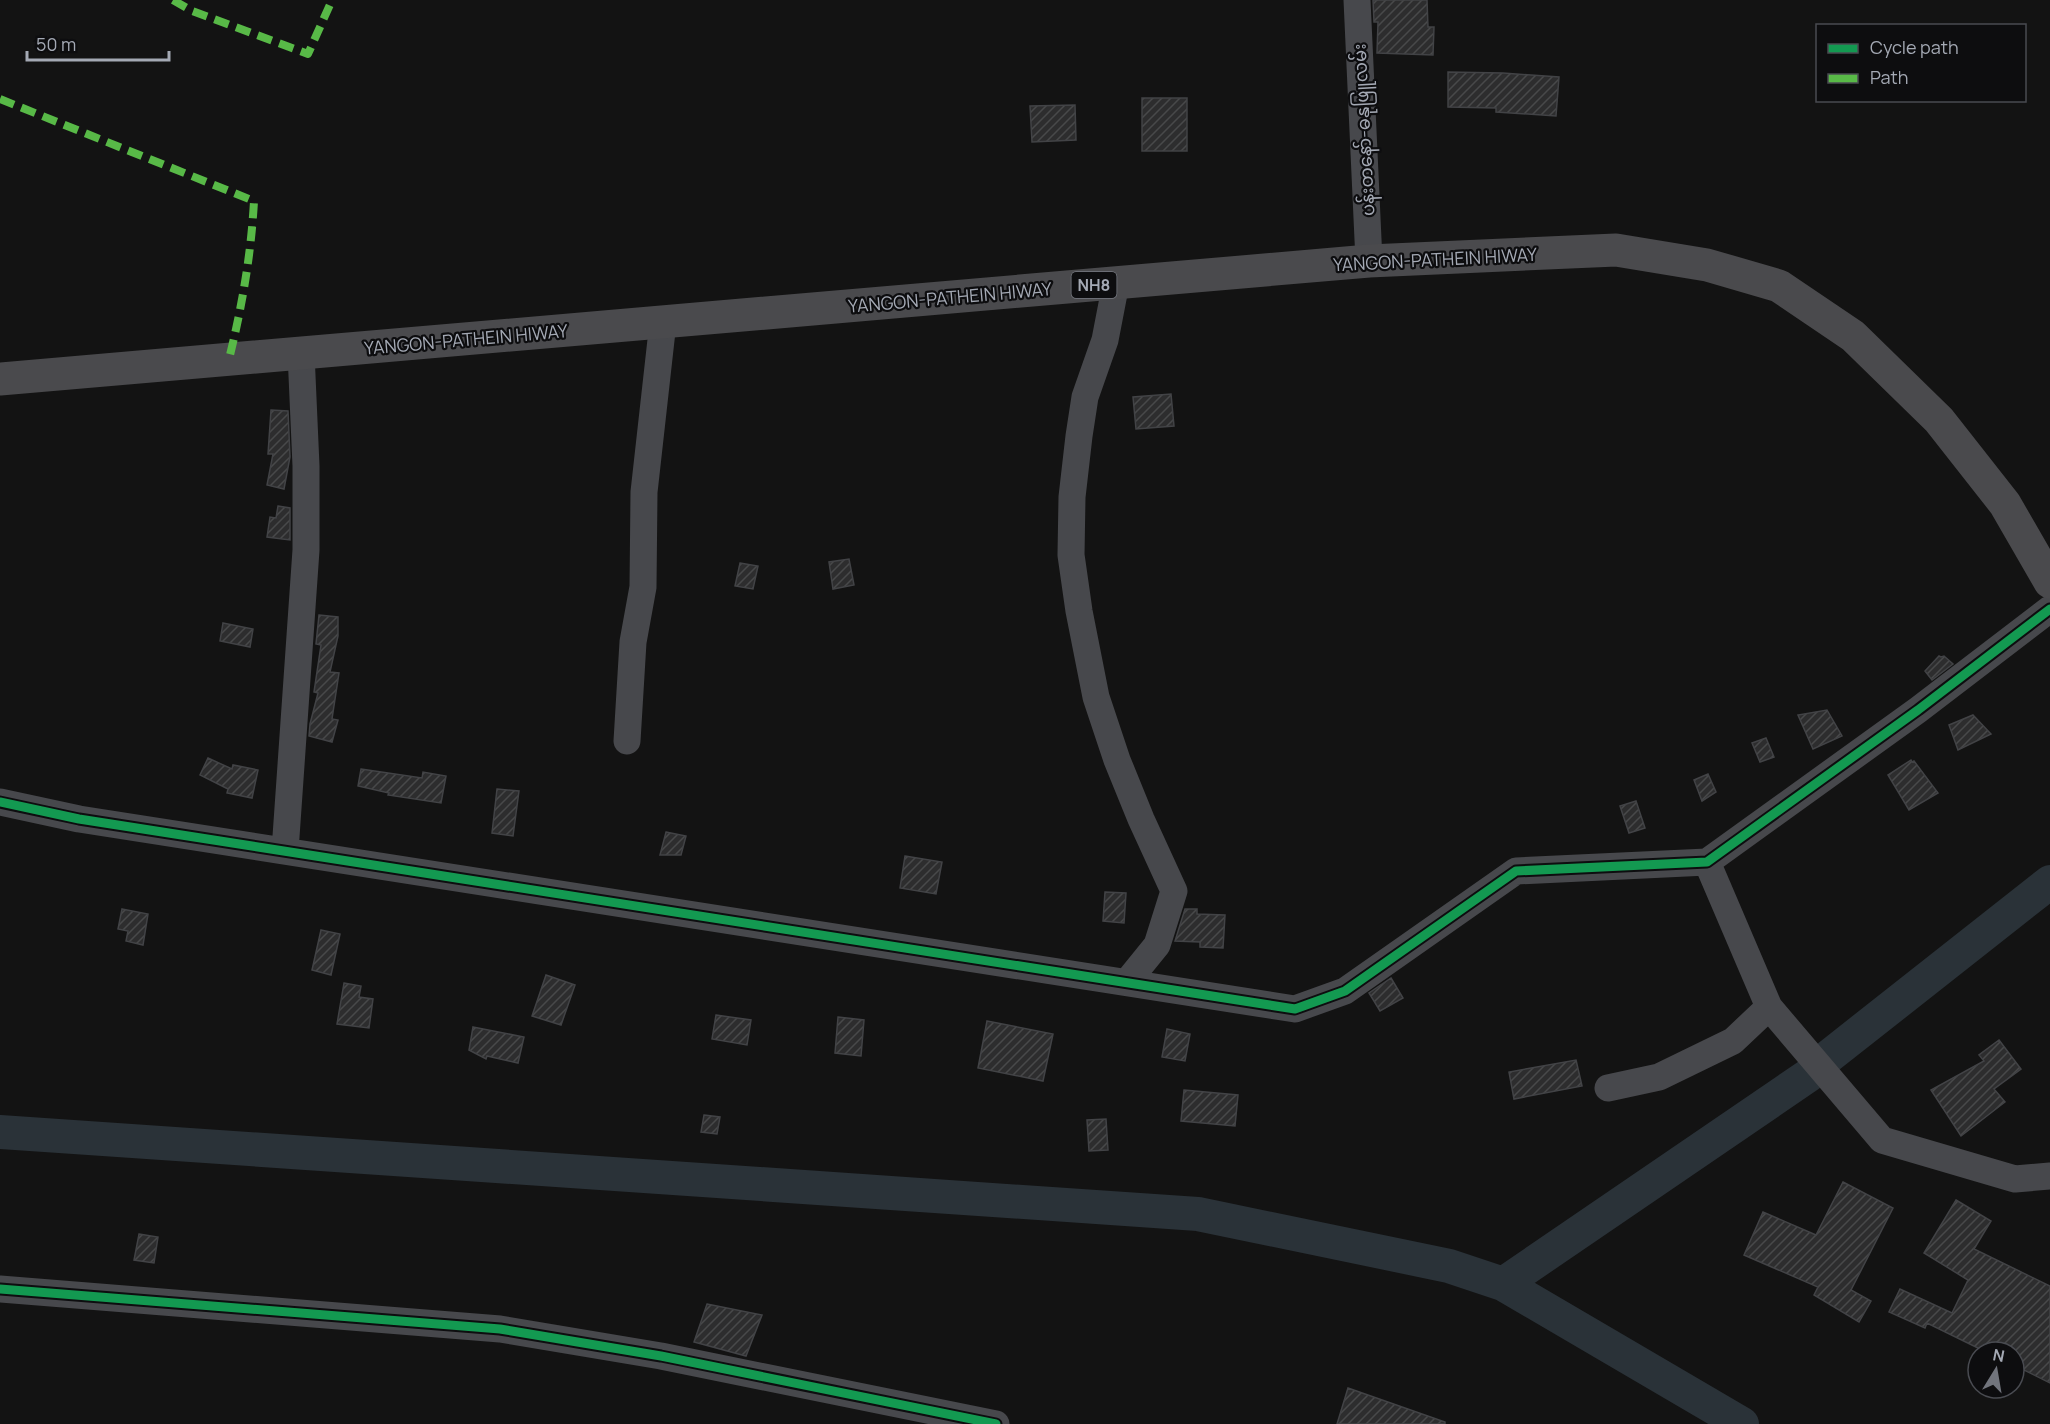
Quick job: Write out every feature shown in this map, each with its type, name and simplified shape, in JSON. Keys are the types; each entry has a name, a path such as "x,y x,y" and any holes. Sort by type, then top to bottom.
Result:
{"highway":[{"name":"YANGON-PATHEIN HIWAY","path":"0,379 1369,261 1616,250 1707,265 1779,286 1853,336 1939,420 2005,504 2050,582"}],"street":[{"name":"ပန်းတနော်-ဓနုဖြူလမ်း","path":"1357,0 1369,261"},
{"path":"1116,283 1105,340 1085,397 1072,497 1071,555 1079,611 1096,697 1129,789 1174,891 1157,945 1127,982"},
{"path":"627,741 633,642 643,587 644,492 663,322"},
{"path":"285,851 306,550 306,466 301,353"},
{"path":"0,802 80,819 1295,1009 1345,992 1516,871 1707,862 1918,710 2050,609"},
{"path":"1707,862 1769,1007 1882,1140 2015,1179 2050,1176"},
{"path":"1608,1088 1659,1077 1733,1041 1769,1007"},
{"path":"0,1289 500,1329 661,1356 996,1424"}],"building":[{"path":"1373,0 1427,0 1428,27 1434,27 1433,55 1377,53 1378,22 1374,22"},
{"path":"1448,72 1559,77 1556,116 1496,112 1496,108 1448,107"},
{"path":"1142,98 1187,98 1187,151 1142,151"},
{"path":"1075,105 1076,140 1032,142 1030,106"},
{"path":"1171,394 1174,426 1136,429 1133,397"},
{"path":"271,410 288,411 290,457 284,489 267,485 273,454 268,454"},
{"path":"278,506 290,508 290,540 267,537 270,517 276,518"},
{"path":"849,559 854,585 833,589 829,562"},
{"path":"740,563 758,566 753,589 735,586"},
{"path":"319,615 338,617 338,636 330,672 339,673 332,719 338,720 332,742 309,736 318,693 314,692 321,645 316,644"},
{"path":"223,623 253,629 250,647 220,641"},
{"path":"1939,656 1944,656 1953,664 1932,680 1925,671"},
{"path":"1827,710 1842,736 1813,749 1798,715"},
{"path":"1973,715 1991,734 1958,750 1949,725"},
{"path":"1766,738 1774,757 1760,762 1752,743"},
{"path":"208,758 232,769 233,765 258,770 252,798 227,793 228,789 200,775"},
{"path":"1911,760 1938,793 1909,810 1888,775"},
{"path":"361,769 422,778 423,772 446,776 441,803 388,795 389,793 358,786"},
{"path":"1708,774 1716,792 1702,801 1694,780"},
{"path":"497,789 519,791 513,836 492,833"},
{"path":"1636,801 1645,828 1629,833 1620,806"},
{"path":"666,832 686,836 681,855 660,855"},
{"path":"905,856 942,862 936,894 900,888"},
{"path":"1105,892 1126,893 1124,923 1103,921"},
{"path":"122,909 148,914 143,945 126,941 128,931 118,929"},
{"path":"1185,909 1197,909 1197,914 1225,915 1223,948 1200,947 1200,942 1175,941"},
{"path":"321,930 340,934 331,975 312,970"},
{"path":"546,975 575,985 561,1025 532,1016"},
{"path":"1391,978 1403,998 1380,1011 1369,993"},
{"path":"344,983 361,986 359,997 373,999 369,1028 337,1024"},
{"path":"716,1015 751,1020 747,1045 712,1039"},
{"path":"838,1017 864,1020 861,1056 835,1053"},
{"path":"987,1021 1053,1034 1043,1081 978,1068"},
{"path":"473,1027 524,1037 518,1063 487,1056 486,1059 469,1050"},
{"path":"1167,1029 1190,1034 1185,1061 1162,1057"},
{"path":"1999,1040 2021,1069 1994,1089 2005,1102 1961,1136 1931,1090 1984,1061 1979,1055"},
{"path":"1576,1060 1582,1086 1514,1099 1509,1072"},
{"path":"1184,1090 1238,1095 1235,1126 1181,1121"},
{"path":"704,1115 720,1117 717,1134 701,1132"},
{"path":"1106,1119 1108,1150 1089,1151 1087,1120"},
{"path":"1843,1182 1893,1208 1851,1290 1871,1301 1859,1322 1814,1295 1818,1287 1744,1255 1763,1212 1816,1235"},
{"path":"1956,1200 1991,1221 1974,1249 2050,1286 2050,1383 2026,1371 2026,1340 1966,1340 1966,1342 1927,1323 1925,1328 1889,1312 1900,1289 1952,1313 1968,1280 1924,1253"},
{"path":"139,1234 158,1237 154,1263 134,1260"},
{"path":"707,1304 762,1315 746,1356 694,1342"},
{"path":"1348,1388 1445,1422 1445,1424 1337,1424"}],"waterway":[{"path":"1828,1057 2050,882"},
{"path":"1503,1284 1809,1075"},
{"path":"0,1132 1198,1214 1449,1266 1503,1284 1742,1424"}],"marked path":[{"path":"173,0 192,11 308,54 332,0"},
{"path":"0,99 254,201 245,281 229,359"}],"cycle path":[{"path":"0,802 79,819 1295,1009 1345,991 1516,871 1707,862 1918,710 2050,609"},
{"path":"0,1289 500,1329 661,1356 996,1424"}]}
